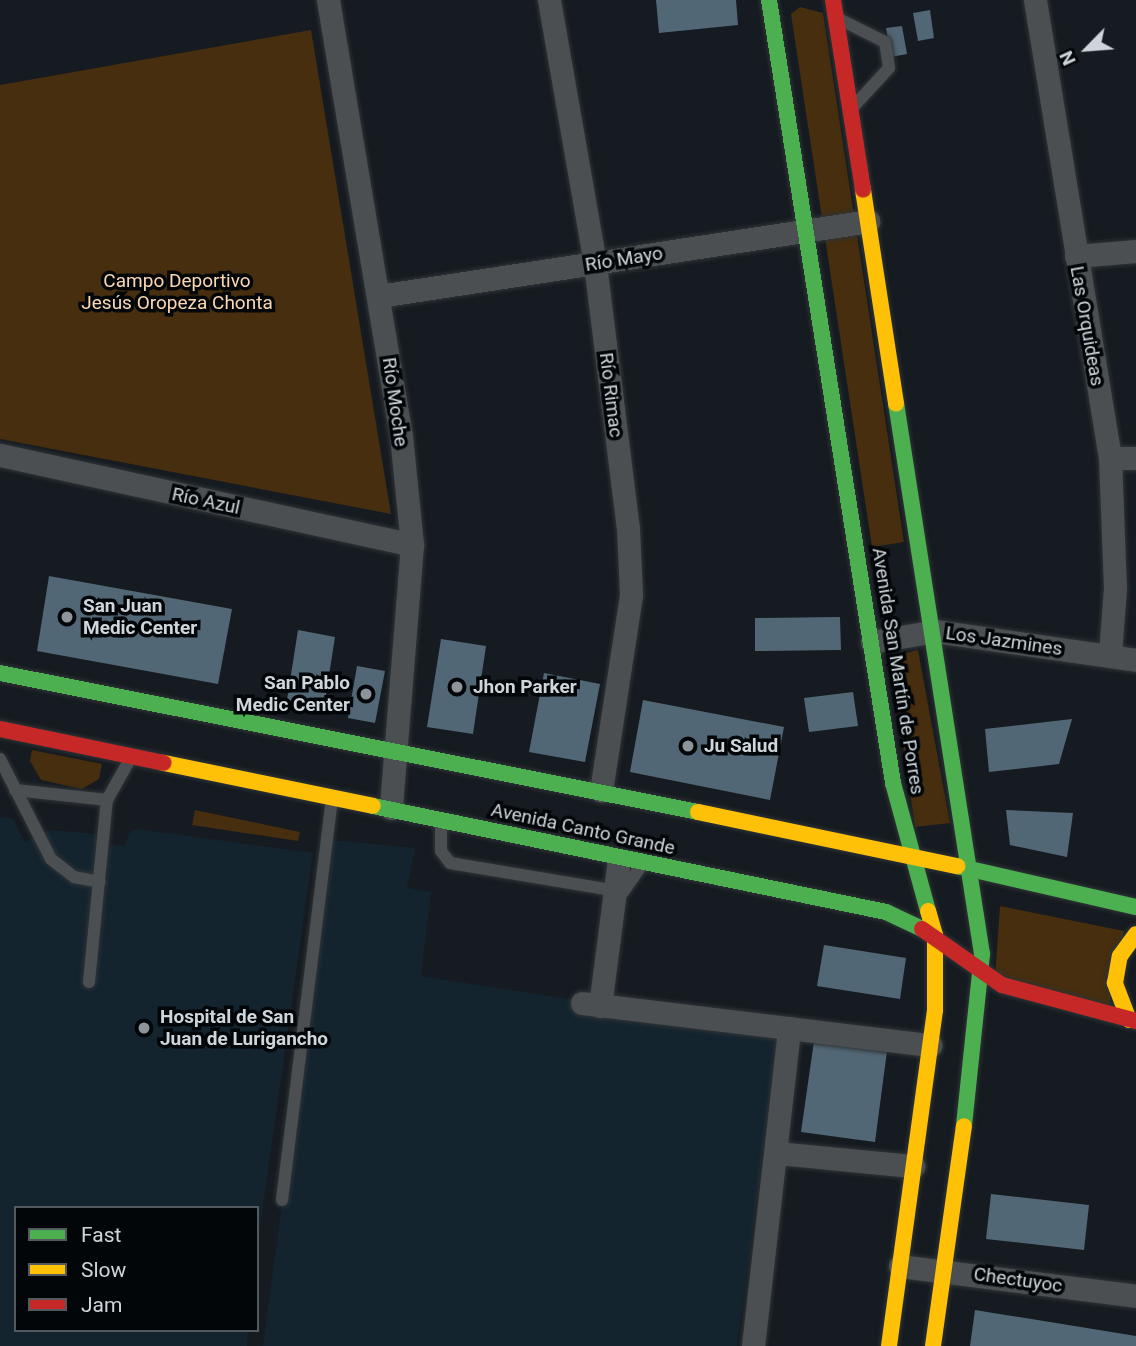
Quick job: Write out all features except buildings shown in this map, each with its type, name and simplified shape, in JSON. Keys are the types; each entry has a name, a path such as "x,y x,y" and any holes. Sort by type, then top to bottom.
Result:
{"main road":[{"path":"833,0 935,631 971,868 982,973 933,1346"},
{"name":"Avenida San Martín de Porres","path":"774,1 893,783 935,934 930,1045 890,1346"},
{"name":"Avenida Canto Grande","path":"0,673 271,729 601,791 971,868 1136,907"},
{"name":"Avenida Canto Grande","path":"0,729 260,780 619,860 886,912 935,934 982,973 1002,985 1132,1021"},
{"path":"260,780 279,757 271,729"},
{"path":"1132,1021 1115,983 1120,956 1136,934"}],"street":[{"name":"Río Moche","path":"328,0 379,296 412,545 391,808"},
{"name":"Río Rimac","path":"549,0 595,264 628,528 631,595 601,791"},
{"name":"Las Orquideas","path":"1035,0 1110,458 1115,588 1110,655"},
{"name":"Río Mayo","path":"379,296 868,222"},
{"path":"1076,256 1136,251"},
{"name":"Río Azul","path":"0,455 412,545"},
{"path":"1110,458 1136,458"},
{"name":"Los Jazmines","path":"872,642 935,631 1136,660"},
{"path":"619,860 591,1005 930,1045"},
{"path":"753,1346 777,1153 789,1028"},
{"path":"777,1153 913,1166"},
{"name":"Chectuyoc","path":"900,1266 1136,1296"}],"lane":[{"path":"836,17 885,42 890,68 851,110"},
{"path":"89,982 107,800 133,755"},
{"path":"0,759 51,859 74,877 100,882"},
{"path":"15,790 107,800"},
{"path":"282,1200 332,796"},
{"path":"441,820 441,851 450,863 615,891 630,889 642,864"}],"shaded area":[{"name":"Hospital de San Juan de Lurigancho","path":"0,817 13,819 25,842 50,830 98,834 98,844 125,846 129,833 137,829 313,853 259,1233 259,1206 14,1206 14,1332 248,1332 247,1346 0,1346"},
{"path":"331,840 415,848 407,888 431,892 421,976 779,1032 737,1346 263,1346"}],"green space":[{"path":"800,7 823,13 904,542 872,547 791,14"},
{"name":"Campo Deportivo Jesús Oropeza Chonta","path":"311,30 391,514 0,439 0,85"},
{"path":"918,650 950,823 915,827 890,657"},
{"path":"32,750 102,764 99,779 82,789 41,780 30,761"},
{"path":"195,810 300,832 298,841 192,825"},
{"path":"1000,906 1124,931 1109,1006 995,976"}],"traffic: fast":[{"path":"769,0 893,783 928,911"},
{"path":"896,403 982,954 964,1126"},
{"path":"0,673 698,812"},
{"path":"373,806 886,912 922,929"},
{"path":"957,866 1136,907"}],"traffic: slow":[{"path":"863,190 896,403"},
{"path":"164,763 373,806"},
{"path":"698,812 957,866"},
{"path":"889,1346 935,1010 935,935 928,911"},
{"path":"1129,1020 1115,983 1120,956 1136,934"},
{"path":"933,1346 964,1126"}],"traffic: jam":[{"path":"833,0 863,190"},
{"path":"0,729 164,763"},
{"path":"922,929 1002,985 1136,1021"}],"place":[{"name":"San Juan Medic Center","path":"67,617"},
{"name":"Jhon Parker","path":"457,687"},
{"name":"San Pablo Medic Center","path":"366,694"},
{"name":"Ju Salud","path":"688,746"},
{"name":"Hospital de San Juan de Lurigancho","path":"144,1028"}]}
